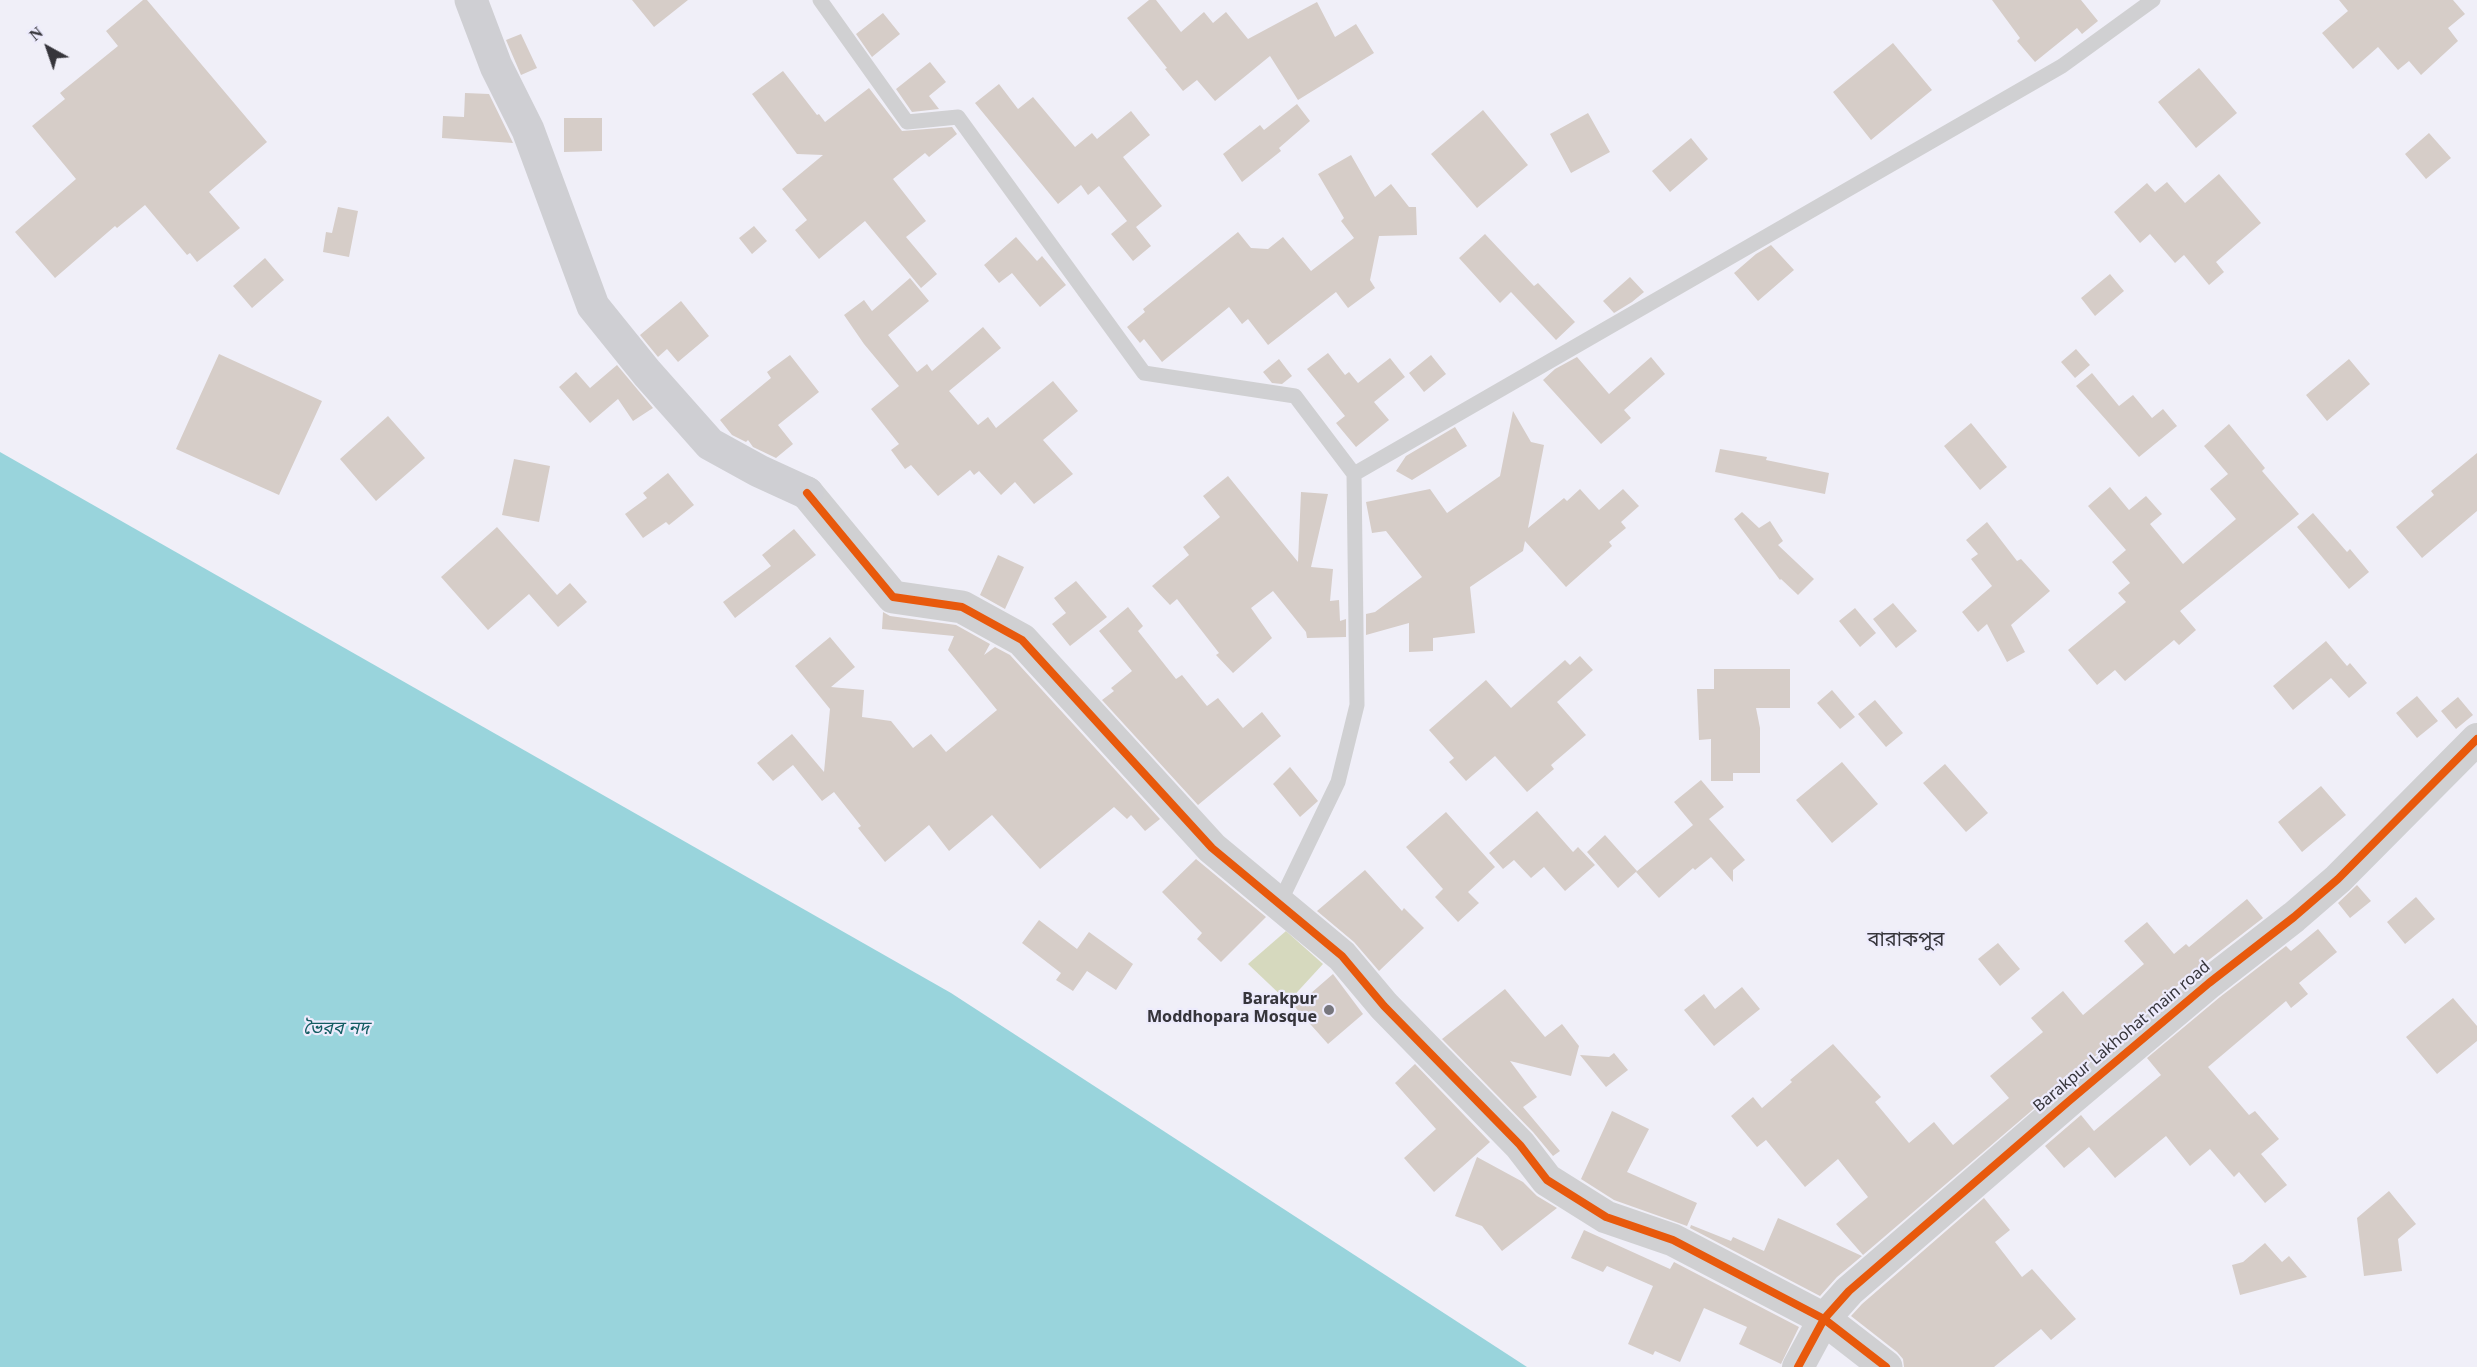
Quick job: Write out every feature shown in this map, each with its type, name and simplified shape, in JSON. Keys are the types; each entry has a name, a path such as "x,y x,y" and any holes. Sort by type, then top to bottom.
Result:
{"main road":[{"path":"471,0 496,66 528,130 593,306 647,373 710,444 759,471 807,493"}],"street":[{"path":"807,493 893,597 962,608 1022,640 1212,848 1280,902 1342,956 1384,1006 1520,1145 1547,1180 1606,1217 1673,1240 1824,1319 1886,1367"},
{"name":"Barakpur Lakhohat main road","path":"1798,1367 1824,1319 1849,1291 2068,1101 2338,879 2477,739"}],"lane":[{"path":"820,0 907,122 958,117 1144,372 1295,396 1354,474 1357,705 1338,782 1280,902"},
{"path":"1354,474 2062,66 2153,0"}],"green space":[{"path":"1286,931 1323,964 1288,1002 1248,964"}],"water":[{"name":"ভৈরব নদ","path":"0,452 951,993 1527,1367 0,1367"}],"building":[{"path":"143,0 147,0 267,142 209,192 240,228 197,262 190,253 187,255 145,205 117,228 115,226 55,278 15,232 76,179 32,126 65,99 60,93 118,46 106,31"},
{"path":"632,0 688,0 654,27"},
{"path":"1149,0 1156,0 1181,32 1204,12 1213,23 1226,12 1248,39 1317,2 1335,37 1356,24 1374,53 1298,100 1270,56 1215,101 1197,80 1183,91 1127,18"},
{"path":"1992,0 2081,0 2098,21 2082,34 2077,28 2035,62 2017,41 2020,38"},
{"path":"2339,0 2453,0 2465,14 2448,28 2458,41 2421,75 2409,61 2398,70 2378,47 2353,69 2322,33 2348,11"},
{"path":"883,13 900,34 872,57 856,34"},
{"path":"521,34 537,68 521,75 506,40"},
{"path":"1893,43 1932,90 1871,140 1833,92"},
{"path":"930,62 946,82 929,96 939,109 912,112 896,89"},
{"path":"2199,68 2237,113 2196,148 2158,102"},
{"path":"783,71 825,122 869,88 902,131 952,127 957,134 929,157 925,153 893,179 926,221 906,237 937,274 921,288 865,221 819,259 795,230 807,220 782,189 823,155 797,154 752,94"},
{"path":"999,84 1018,109 1033,97 1075,147 1092,133 1097,139 1131,111 1150,135 1123,157 1162,206 1136,227 1151,246 1133,261 1111,234 1127,221 1099,186 1088,195 1081,185 1058,204 975,103"},
{"path":"465,93 489,94 513,143 442,138 443,116 464,117"},
{"path":"1297,104 1310,121 1279,148 1281,151 1242,182 1223,154 1260,125 1264,130"},
{"path":"1483,110 1528,165 1477,208 1431,154"},
{"path":"1588,113 1610,152 1571,173 1550,134"},
{"path":"564,118 602,118 602,151 564,152"},
{"path":"2429,133 2451,158 2426,179 2405,154"},
{"path":"1691,138 1708,159 1670,192 1652,171"},
{"path":"1351,155 1375,197 1391,184 1409,207 1416,207 1417,235 1379,236 1370,280 1375,288 1348,308 1336,292 1268,345 1248,319 1242,324 1229,307 1162,362 1144,339 1140,343 1127,327 1145,312 1143,309 1238,232 1251,248 1268,249 1283,237 1311,271 1354,238 1341,221 1344,218 1318,174"},
{"path":"2219,174 2261,223 2216,262 2224,272 2209,285 2184,255 2175,263 2150,234 2140,243 2114,212 2147,183 2155,192 2167,182 2185,203"},
{"path":"338,207 358,211 349,257 323,252 326,232 332,233"},
{"path":"754,226 767,241 752,254 739,238"},
{"path":"1485,234 1534,286 1538,283 1575,322 1556,340 1511,292 1500,303 1459,258"},
{"path":"1016,237 1037,261 1042,256 1066,285 1040,307 1012,273 999,283 984,265"},
{"path":"1771,245 1794,270 1758,301 1734,273 1756,254"},
{"path":"265,258 284,280 252,308 233,286"},
{"path":"2110,274 2124,291 2095,316 2081,298"},
{"path":"1630,277 1644,292 1614,313 1603,301"},
{"path":"910,278 929,301 888,335 917,372 927,364 932,371 983,327 1001,348 949,391 978,425 988,417 996,428 1053,381 1078,411 1043,440 1073,474 1034,504 1015,482 1001,495 979,471 974,475 970,470 938,496 911,465 905,469 891,450 899,444 871,409 899,386 864,344 844,315 864,300 872,311"},
{"path":"681,301 709,336 678,362 667,349 658,357 640,335"},
{"path":"2076,349 2090,365 2075,378 2061,362"},
{"path":"1328,353 1345,375 1349,372 1358,383 1390,358 1405,377 1374,402 1389,420 1356,447 1336,423 1345,416 1307,369"},
{"path":"219,354 322,401 279,495 176,449"},
{"path":"790,355 819,392 778,425 793,444 776,458 753,447 748,440 746,442 732,435 720,420 771,378 767,372"},
{"path":"1431,355 1446,374 1424,392 1409,373"},
{"path":"1577,357 1609,394 1651,357 1665,374 1624,410 1631,418 1601,444 1543,380 1555,369"},
{"path":"1279,359 1292,376 1282,384 1272,383 1263,372"},
{"path":"2349,359 2370,384 2327,421 2306,395"},
{"path":"617,365 653,408 633,421 618,399 590,423 559,387 576,372 590,388"},
{"path":"2092,373 2119,406 2133,395 2152,418 2163,409 2177,426 2139,457 2076,386"},
{"path":"1513,411 1531,442 1544,445 1528,528 1564,498 1567,501 1580,489 1599,510 1623,489 1639,506 1621,522 1626,528 1609,542 1612,546 1566,587 1525,541 1523,551 1470,587 1475,633 1433,638 1433,651 1409,652 1409,623 1366,635 1366,614 1375,612 1422,577 1386,531 1372,533 1366,502 1430,489 1447,513 1500,476"},
{"path":"388,416 425,458 376,501 340,459"},
{"path":"1971,423 2007,467 1980,490 1944,446"},
{"path":"2229,424 2265,468 2262,471 2299,514 2180,611 2196,630 2179,645 2174,640 2125,681 2115,670 2097,685 2068,650 2126,602 2118,593 2130,583 2112,562 2126,550 2088,506 2110,487 2129,510 2146,496 2162,514 2150,524 2183,564 2236,519 2210,489 2228,474 2204,446"},
{"path":"1455,427 1467,446 1412,480 1396,471 1406,456"},
{"path":"1720,449 1767,457 1766,460 1829,473 1825,494 1715,472"},
{"path":"2477,453 2477,511 2422,558 2396,527 2434,495 2431,491"},
{"path":"514,459 550,466 539,522 502,515"},
{"path":"668,473 694,505 669,525 666,522 643,538 625,514 647,498 643,493"},
{"path":"1228,476 1298,562 1301,492 1328,494 1311,567 1333,569 1330,601 1339,600 1340,621 1346,619 1346,637 1307,638 1306,632 1273,591 1251,608 1272,638 1233,673 1216,655 1219,653 1177,599 1170,605 1152,586 1189,555 1183,547 1220,517 1203,496"},
{"path":"1742,512 1759,528 1770,521 1783,541 1778,545 1814,579 1798,595 1780,580 1734,519"},
{"path":"2313,513 2347,552 2350,549 2369,572 2349,589 2297,527"},
{"path":"1987,522 2017,561 2021,559 2050,591 2011,625 2025,652 2007,662 1987,624 1978,632 1962,612 1992,586 1971,559 1978,554 1966,540"},
{"path":"497,527 557,595 570,583 587,602 558,627 529,594 488,630 441,577"},
{"path":"794,529 816,555 735,618 723,602 771,566 762,555"},
{"path":"998,555 1024,567 1005,609 980,595"},
{"path":"1076,581 1107,617 1070,646 1052,624 1066,613 1054,598"},
{"path":"1893,603 1917,631 1896,648 1873,619"},
{"path":"1128,607 1143,626 1138,631 1176,679 1182,675 1207,706 1218,698 1243,728 1262,712 1281,736 1198,805 1102,700 1114,691 1111,688 1132,671 1099,631"},
{"path":"1855,608 1876,633 1860,647 1839,621"},
{"path":"883,612 890,616 956,625 990,644 984,655 995,647 1010,655 1160,819 1145,831 1131,815 1127,819 1114,807 1040,869 992,815 949,851 929,825 885,862 858,828 861,826 834,792 822,801 793,765 773,781 757,763 792,734 824,772 830,709 795,666 830,637 855,667 831,687 864,690 862,717 891,721 913,748 931,734 946,752 997,710 948,650 954,636 882,629"},
{"path":"2326,641 2347,666 2350,663 2367,683 2349,698 2331,678 2293,710 2273,686"},
{"path":"1580,656 1593,670 1557,702 1586,735 1551,765 1554,769 1527,792 1495,756 1466,781 1449,762 1454,758 1429,730 1486,680 1511,708 1565,660 1570,665"},
{"path":"1714,669 1790,669 1790,708 1756,708 1760,728 1760,773 1733,773 1733,781 1711,781 1711,739 1699,740 1697,689 1714,689"},
{"path":"1832,690 1855,717 1840,729 1817,703"},
{"path":"2417,696 2438,721 2417,738 2396,713"},
{"path":"2458,697 2473,715 2456,729 2441,711"},
{"path":"1875,700 1903,733 1886,747 1858,714"},
{"path":"1842,762 1878,804 1832,843 1796,800"},
{"path":"1945,764 1988,813 1966,832 1923,783"},
{"path":"1290,767 1318,801 1300,817 1273,784"},
{"path":"1701,780 1724,807 1709,819 1745,860 1733,870 1733,882 1711,857 1695,870 1693,868 1659,898 1636,872 1693,825 1674,802"},
{"path":"2321,786 2346,815 2302,852 2278,822"},
{"path":"1537,811 1573,852 1578,847 1595,865 1565,891 1544,867 1531,878 1514,860 1503,869 1489,853"},
{"path":"1446,812 1495,867 1468,892 1479,903 1458,922 1435,897 1443,889 1406,847"},
{"path":"1605,835 1637,871 1618,888 1587,852"},
{"path":"1196,859 1266,917 1221,962 1197,939 1202,933 1162,892"},
{"path":"1365,870 1402,911 1404,908 1424,928 1379,971 1354,942 1317,911"},
{"path":"2357,885 2371,901 2350,918 2338,903"},
{"path":"2416,897 2435,919 2405,944 2387,922"},
{"path":"2247,899 2263,918 2197,969 1863,1255 1836,1224 1868,1197 1838,1159 1805,1187 1766,1140 1757,1147 1731,1116 1753,1097 1762,1108 1792,1082 1790,1080 1833,1044 1881,1097 1875,1102 1909,1143 1934,1122 1953,1145 2009,1098 1990,1076 2043,1032 2031,1018 2063,991 2083,1015 2144,964 2124,941 2147,922 2174,954 2186,944 2189,947"},
{"path":"1039,920 1077,949 1089,932 1133,964 1116,990 1087,971 1073,991 1056,980 1061,973 1022,943"},
{"path":"2318,929 2337,952 2299,983 2308,994 2291,1008 2286,1001 2208,1067 2249,1115 2255,1111 2279,1139 2261,1154 2287,1185 2265,1203 2239,1172 2234,1177 2210,1149 2190,1166 2166,1136 2115,1178 2089,1147 2064,1168 2045,1146 2081,1115 2094,1131 2161,1075 2147,1058 2286,946 2291,951"},
{"path":"1998,943 2020,969 2000,986 1978,959"},
{"name":"Barakpur Moddhopara Mosque","path":"1333,974 1363,1014 1328,1044 1295,1007"},
{"path":"1742,987 1760,1009 1714,1046 1684,1010 1704,994 1715,1009"},
{"path":"1505,989 1545,1037 1562,1024 1579,1046 1571,1076 1510,1061 1537,1097 1523,1107 1560,1151 1553,1156 1533,1132 1442,1039"},
{"path":"2453,998 2477,1026 2477,1041 2437,1074 2406,1037"},
{"path":"1614,1053 1628,1070 1606,1087 1580,1055 1609,1057"},
{"path":"1415,1064 1490,1142 1434,1192 1404,1158 1436,1129 1395,1083"},
{"path":"1612,1111 1649,1129 1627,1172 1697,1203 1687,1226 1614,1200 1581,1179"},
{"path":"1477,1157 1523,1182 1537,1196 1557,1208 1502,1251 1482,1226 1455,1216"},
{"path":"2389,1191 2416,1224 2398,1239 2402,1271 2364,1276 2357,1218"},
{"path":"1984,1198 2010,1230 1995,1242 2022,1277 2032,1269 2076,1319 2051,1340 2041,1329 1994,1367 1904,1367 1903,1359 1897,1352 1851,1316"},
{"path":"1778,1218 1862,1256 1837,1277 1820,1296 1690,1228 1691,1225 1731,1241 1733,1237 1764,1251"},
{"path":"1584,1230 1670,1269 1674,1262 1799,1327 1781,1364 1739,1344 1747,1327 1704,1308 1680,1362 1655,1351 1653,1355 1628,1344 1653,1286 1607,1266 1603,1272 1571,1258"},
{"path":"2265,1243 2282,1262 2289,1256 2307,1277 2240,1295 2232,1265 2243,1262"}],"cycle path":[{"path":"807,493 893,597 962,607 1022,640 1212,848 1342,956 1384,1006 1520,1145 1547,1180 1606,1217 1673,1240 1824,1319 1886,1367"},
{"path":"1798,1367 1824,1319 1849,1291 2209,983 2294,917 2338,879 2477,739"}],"place":[{"name":"Barakpur Moddhopara Mosque","path":"1329,1010"}],"district":[{"name":"বারাকপুর","path":"1906,942"}]}
